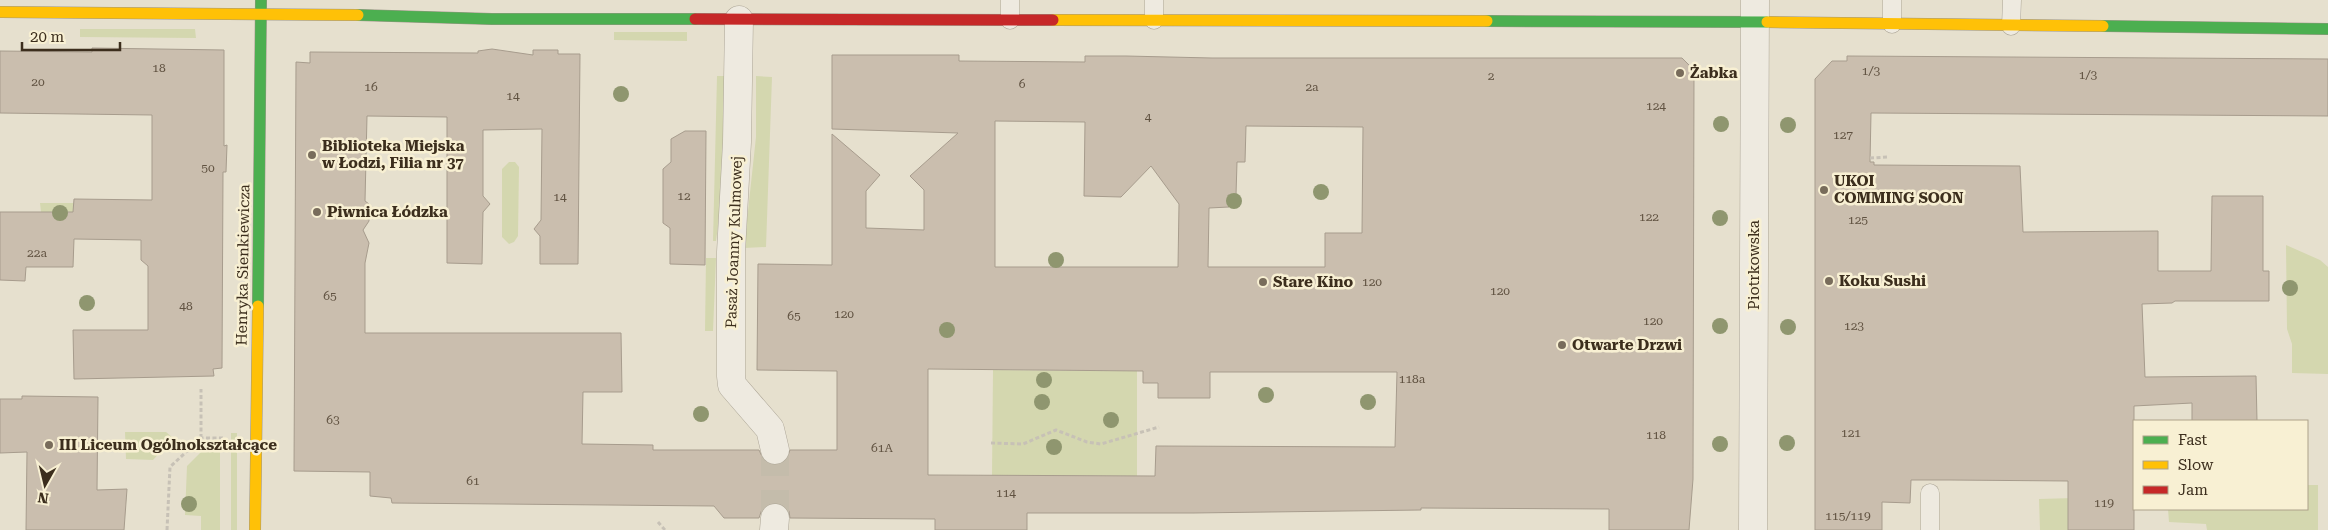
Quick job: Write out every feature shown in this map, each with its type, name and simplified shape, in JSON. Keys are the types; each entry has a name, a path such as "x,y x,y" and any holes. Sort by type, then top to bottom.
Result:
{"street":[{"name":"Henryka Sienkiewicza","path":"255,530 261,0"},
{"path":"0,12 260,13 492,18 739,20 1154,20 1755,11 1892,24 2328,29"},
{"name":"Piotrkowska","path":"1753,530 1755,11"},
{"name":"Pasaż Joanny Kulmowej","path":"739,20 737,142 731,252 731,376 732,385 770,429 775,450"}],"lane":[{"path":"1010,0 1010,20"},
{"path":"1154,0 1154,20"},
{"path":"1892,0 1892,24"},
{"path":"2011,26 2012,0"},
{"path":"1930,493 1930,530"}],"path":[{"path":"1870,158 1889,157"},
{"path":"200,389 200,438"},
{"path":"991,444 1023,444 1056,430 1087,442 1101,444 1159,427"},
{"path":"167,530 170,467 200,438 225,438"},
{"path":"658,522 665,530"}],"green space":[{"path":"80,29 195,29 196,38 80,37"},
{"path":"614,32 687,32 687,41 614,40"},
{"path":"717,76 725,76 724,138 719,220 716,241 713,241"},
{"path":"756,76 772,77 766,247 744,248 756,137"},
{"path":"509,162 515,162 519,167 518,236 514,242 509,244 502,237 502,169"},
{"path":"40,203 74,203 74,234 41,212"},
{"path":"2286,245 2320,260 2328,267 2328,374 2292,373 2292,344 2287,329"},
{"path":"706,258 716,258 713,331 705,331"},
{"path":"993,370 1137,371 1137,476 992,475"},
{"path":"125,432 166,432 173,438 153,460 126,459"},
{"path":"231,433 237,433 237,530 231,530"},
{"path":"207,446 220,447 220,530 201,530 201,516 185,515 187,466"},
{"path":"2308,485 2318,485 2318,530 2207,530 2206,524 2169,522 2168,510 2308,510"},
{"path":"2074,498 2068,508 2068,530 2040,530 2039,499"}],"building":[{"path":"92,48 224,50 224,146 227,145 226,172 223,172 222,368 213,369 214,376 74,379 73,330 148,330 148,266 141,260 141,240 74,239 73,267 26,267 25,281 0,280 0,212 73,212 74,199 152,200 152,115 0,113 0,51 92,52"},
{"path":"492,49 533,55 533,50 558,50 558,54 580,54 578,264 540,264 540,236 534,229 541,220 542,129 483,130 483,196 490,204 483,212 482,264 447,263 447,117 367,116 365,201 369,204 369,221 363,230 369,243 365,263 365,333 621,333 622,392 583,392 582,444 653,445 653,450 759,450 764,461 770,465 778,465 786,461 790,450 837,450 837,371 757,370 758,264 832,265 832,134 880,175 866,191 866,228 924,230 924,190 910,176 958,133 832,129 832,55 959,55 959,61 1085,62 1085,56 1212,58 1682,58 1694,70 1693,479 1689,530 1609,530 1609,509 1421,508 1421,510 1193,513 1027,513 1027,530 935,530 935,519 790,518 789,511 784,505 776,502 762,509 759,518 724,518 714,506 392,503 391,498 370,496 370,472 294,471 296,62 310,63 310,52 478,53 478,51","holes":["995,121 1085,122 1084,196 1121,197 1151,166 1179,204 1178,267 995,267","1246,126 1363,127 1362,233 1325,233 1325,267 1208,267 1209,208 1229,207 1228,195 1236,195 1237,162 1245,162","928,369 1143,371 1143,383 1158,383 1158,398 1210,398 1210,372 1397,372 1395,447 1156,446 1155,476 928,475"]},
{"path":"1847,56 2328,59 2328,116 1871,113 1870,162 1874,162 1874,165 2020,166 2023,232 2158,231 2158,271 2211,271 2212,196 2263,196 2263,271 2269,271 2269,301 2175,301 2172,303 2142,304 2145,377 2256,376 2257,420 2192,420 2192,403 2134,406 2134,530 2068,530 2068,481 1911,480 1910,503 1882,502 1882,530 1815,530 1815,79 1832,61 1847,61"},
{"path":"685,131 706,131 705,265 670,264 670,228 663,223 663,169 671,162 671,139"},
{"name":"III Liceum Ogólnokształcące","path":"22,396 98,397 97,490 127,489 124,530 26,530 27,452 0,453 0,399 22,399"}],"tunnel":[{"path":"775,450 775,518"}],"traffic: fast":[{"path":"258,306 261,0"},
{"path":"358,15 492,19 695,19"},
{"path":"1487,21 1767,22"},
{"path":"2103,26 2328,29"}],"traffic: slow":[{"path":"0,12 358,15"},
{"path":"1053,20 1487,21"},
{"path":"1767,22 2103,26"},
{"path":"255,530 258,306"}],"traffic: jam":[{"path":"695,19 1053,20"}],"place":[{"name":"Żabka","path":"1680,73"},
{"name":"Biblioteka Miejska w Łodzi, Filia nr 37","path":"312,155"},
{"name":"UKOI COMMING SOON","path":"1824,190"},
{"name":"Piwnica Łódzka","path":"317,212"},
{"name":"Koku Sushi","path":"1829,281"},
{"name":"Stare Kino","path":"1263,282"},
{"name":"Otwarte Drzwi","path":"1562,345"},
{"name":"III Liceum Ogólnokształcące","path":"49,445"}]}
